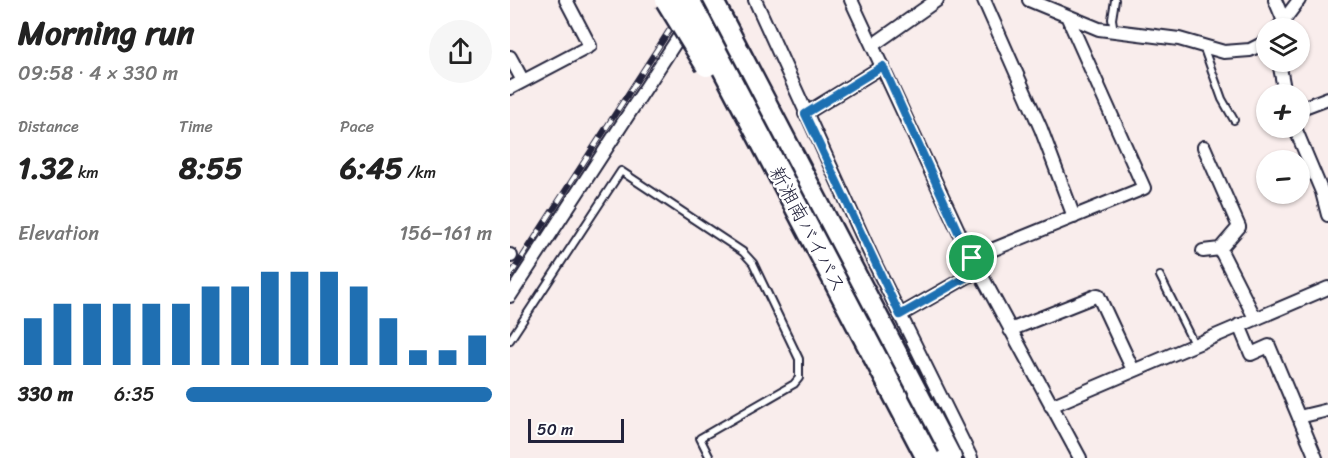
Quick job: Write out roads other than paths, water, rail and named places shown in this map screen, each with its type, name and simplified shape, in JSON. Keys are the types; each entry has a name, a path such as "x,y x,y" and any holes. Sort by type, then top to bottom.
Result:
{"highway":[{"name":"新湘南バイパス","path":"688,0 928,458"},
{"name":"新湘南バイパス","path":"711,0 950,458"},
{"path":"727,0 795,140 841,249"},
{"path":"661,2 785,185"}],"street":[{"path":"510,88 590,46 566,0"},
{"path":"510,296 703,0"},
{"path":"755,0 805,114 971,458"},
{"path":"873,45 937,0"},
{"path":"984,0 1041,129 1074,217"},
{"path":"1029,0 1068,18 1114,32 1160,36 1224,52 1250,50 1256,47"},
{"path":"1275,0 1280,18"},
{"path":"1286,18 1299,0"},
{"path":"855,3 972,258 1080,458"},
{"path":"972,258 1144,188 1068,18"},
{"path":"510,57 523,81"},
{"path":"805,114 883,66"},
{"path":"1310,105 1328,98"},
{"path":"1300,138 1325,191 1328,215"},
{"path":"1203,251 1220,249 1239,227 1204,147"},
{"path":"1220,249 1255,318"},
{"path":"900,315 979,270"},
{"path":"1051,406 1328,288"},
{"path":"1010,330 1098,295 1133,370"},
{"path":"1239,325 1251,354 1269,346 1316,458"},
{"path":"1299,417 1328,410"}],"lane":[{"path":"1114,32 1112,19 1115,0"},
{"path":"1203,45 1222,99 1234,120"},
{"path":"510,340 621,171 743,252 753,263 799,359 800,378 794,384 700,438 710,458"},
{"path":"1160,276 1194,344"}],"railway":[{"path":"510,276 689,0"}]}
